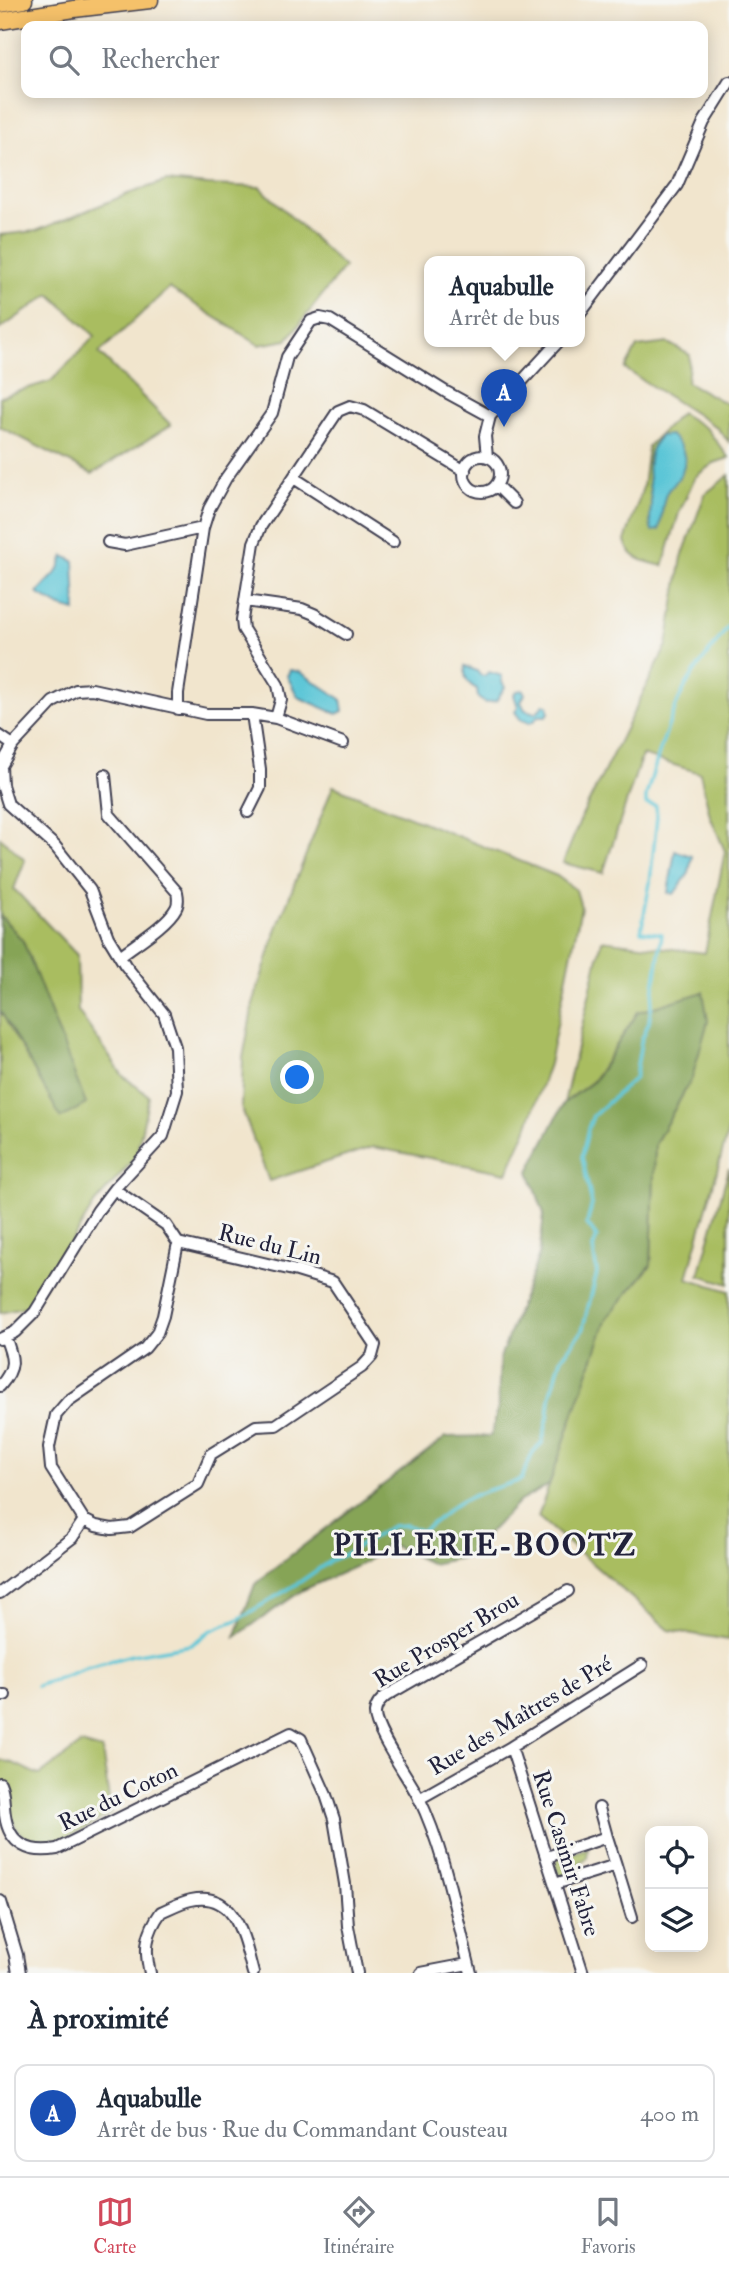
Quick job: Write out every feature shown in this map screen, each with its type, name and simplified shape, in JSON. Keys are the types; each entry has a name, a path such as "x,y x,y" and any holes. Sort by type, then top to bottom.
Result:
{"main road":[{"path":"0,4 24,0"},
{"path":"0,21 150,0"}],"street":[{"path":"585,307 677,186 704,122 729,82"},
{"path":"178,709 178,693 203,528 209,509 226,478 272,414 287,357 311,321 320,318 330,320 490,416"},
{"path":"488,457 476,458 465,471 467,483 476,491 488,491 499,479 499,468 488,457 485,436 490,416 553,347"},
{"path":"275,718 281,699 278,685 243,629 256,539 261,526 338,411 351,405 364,410 465,471"},
{"path":"293,478 393,542"},
{"path":"496,485 514,503"},
{"path":"108,542 125,545 203,528"},
{"path":"245,601 302,609 346,635"},
{"path":"0,1386 13,1368 2,1338 24,1324 35,1312 98,1210 163,1136 177,1091 175,1047 164,1014 108,937 90,890 55,846 8,804 2,785 2,766 13,745 53,702 76,690 92,689 206,714 252,714 275,718 343,743"},
{"path":"248,811 260,788 252,714"},
{"path":"0,736 13,745"},
{"path":"105,775 109,814 177,892 178,898 177,906 168,918 120,956"},
{"path":"0,1593 72,1538 84,1520 51,1468 49,1447 56,1415 68,1401 145,1348 157,1333 163,1316 178,1243 166,1225 114,1189"},
{"name":"Rue du Lin","path":"84,1520 112,1529 130,1527 198,1484 211,1454 256,1426 276,1425 362,1367 372,1356 375,1345 333,1282 178,1243"},
{"name":"Rue Prosper Brou","path":"470,1968 433,1832 419,1799 377,1724 375,1717 378,1703 568,1591"},
{"name":"Rue des Maîtres de Pré","path":"419,1799 511,1747 642,1665"},
{"name":"Rue du Coton","path":"0,1783 4,1793 7,1826 16,1840 26,1848 41,1852 57,1849 291,1733 301,1739 334,1819 357,1973"},
{"name":"Rue Casimir Fabre","path":"511,1747 583,1973"},
{"path":"599,1808 632,1916"},
{"path":"547,1857 607,1837"},
{"path":"555,1884 616,1865"},
{"path":"150,1973 146,1940 160,1912 189,1900 204,1898 216,1901 228,1910 240,1926 253,1973"},
{"path":"0,1902 19,1973"},
{"path":"421,1973 470,1968"}],"green space":[{"path":"166,181 260,187 344,267 287,340 259,345 169,288 99,353 171,425 92,474 0,427 0,397 51,381 95,336 50,294 0,329 0,235 36,231"},
{"path":"668,343 690,355 687,382 729,405 729,442 716,427 625,369 637,347"},
{"path":"681,413 707,429 729,458 714,463 695,477 679,513 663,566 635,556 625,541 643,487 648,446"},
{"path":"729,475 729,1128 687,1278 729,1291 729,1640 669,1630 538,1517 607,1317 651,1265 655,1144 692,1078 638,1012 593,1081 564,1103 602,940 705,953 725,851 710,816 700,773 642,755 603,873 563,863 582,816 667,645 682,557 705,494"},
{"path":"333,786 557,876 576,890 581,907 549,1064 526,1131 507,1173 373,1147 269,1181 241,1106 243,1058 253,1004 277,928"},
{"path":"0,837 25,860 14,889 77,955 78,1011 123,1076 149,1096 136,1157 95,1203 32,1306 0,1313 0,1010 61,1117 23,941 0,915"},
{"path":"0,915 23,941 86,1104 61,1118 0,1010"},
{"path":"703,992 708,1021 692,1078 655,1144 651,1265 607,1318 549,1485 520,1501 465,1557 432,1564 388,1543 366,1562 303,1590 235,1637 255,1584 286,1559 446,1437 491,1436 498,1407 500,1358 539,1255 544,1214 529,1171 564,1103 594,1081 638,1012"},
{"path":"729,1168 729,1284 699,1275"},
{"path":"81,1744 102,1750 111,1813 65,1839 40,1843 29,1840 19,1832 12,1820 8,1788 0,1779 0,1761 15,1764 40,1775"},
{"path":"588,1848 587,1858 575,1866 572,1874 563,1877 557,1873 555,1865 558,1858"}],"water":[{"path":"670,435 683,452 683,470 665,496 659,530 652,531 649,460 654,443 660,436"},
{"path":"64,556 74,561 76,611 61,607 37,593 58,571"},
{"path":"465,666 480,675 484,676 489,672 502,676 505,687 496,701 485,703 478,698 477,689 467,680"},
{"path":"290,670 300,672 341,699 343,711 337,714 298,697 287,676"},
{"path":"523,690 525,694 521,702 525,710 536,713 544,704 548,705 549,713 546,716 538,716 530,723 521,720 515,712 518,707 514,695"},
{"path":"675,851 692,856 689,873 674,894 668,893"}],"waterway":[{"path":"37,1686 132,1655 191,1645 210,1631 237,1620 333,1559 392,1526 407,1525 421,1531 464,1500 521,1480 533,1452 542,1443 550,1398 561,1359 582,1331 597,1273 593,1248 597,1237 587,1224 592,1204 582,1157 588,1129 593,1116 635,1078 641,1042 649,1022 662,934 641,931 650,883 657,817 656,806 646,804 646,796 679,699 695,671 729,625"}],"place":[{"name":"Aquabulle","path":"504,427"}],"district":[{"name":"PILLERIE-BOOTZ","path":"485,1545"}]}
